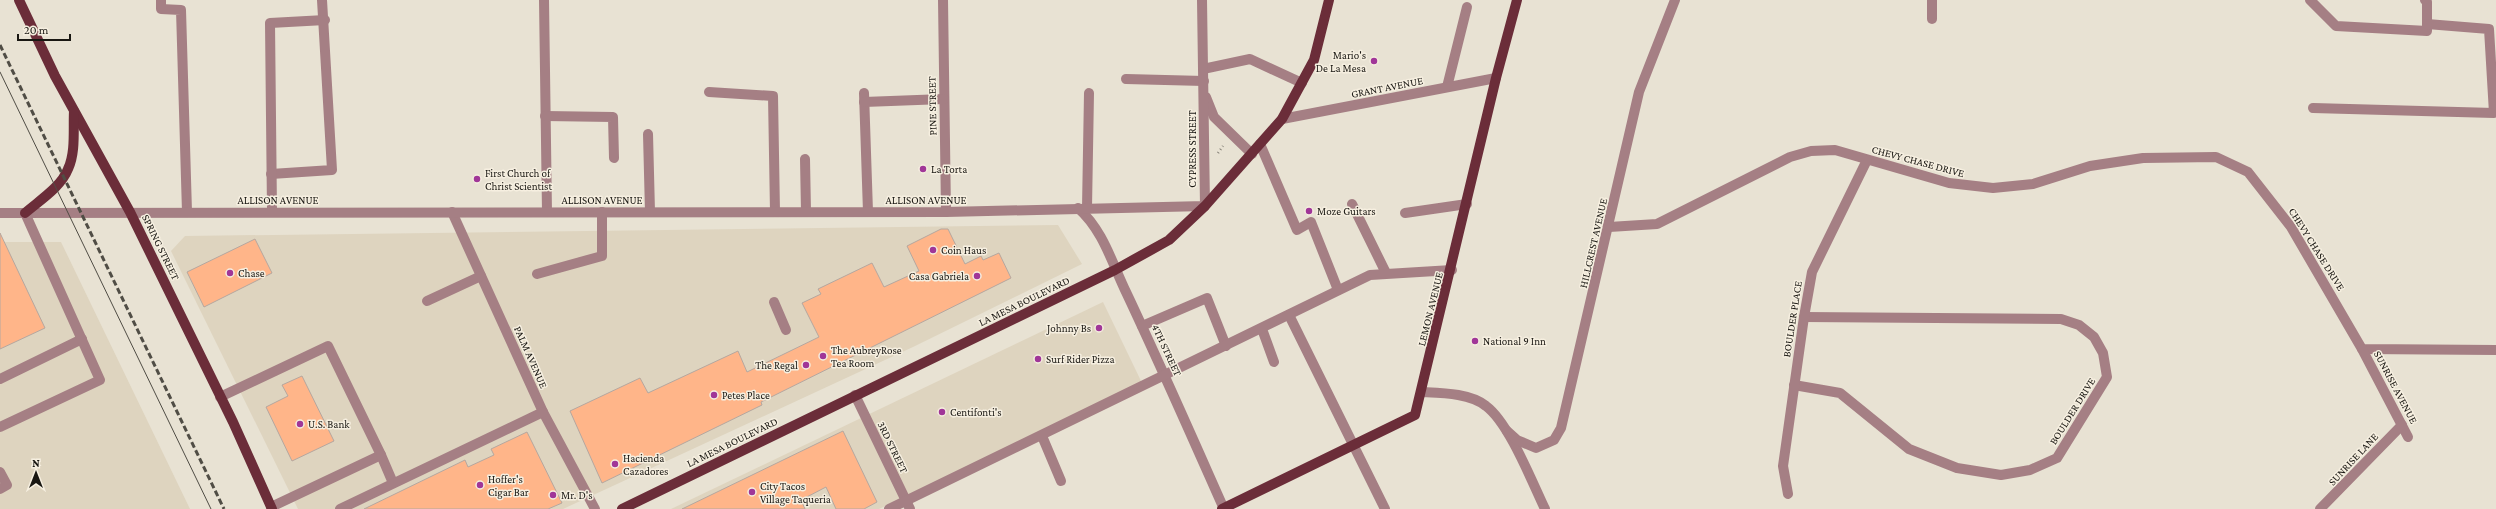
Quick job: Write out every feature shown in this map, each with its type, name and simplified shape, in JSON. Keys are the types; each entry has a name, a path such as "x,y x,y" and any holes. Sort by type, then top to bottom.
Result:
{"main road":[{"name":"SPRING STREET","path":"19,0 55,76 130,212 272,508"},
{"name":"LA MESA BOULEVARD","path":"622,509 1115,270 1169,240 1205,206 1282,119 1314,60 1329,0"},
{"name":"LEMON AVENUE","path":"1223,509 1415,415 1452,270 1496,78 1517,0"},
{"path":"25,213 55,187 68,169 72,153 74,111"}],"street":[{"path":"161,0 161,9 181,10 187,212"},
{"path":"271,174 332,170 322,0"},
{"path":"544,0 547,212"},
{"name":"PINE STREET","path":"943,0 946,212"},
{"name":"CYPRESS STREET","path":"1202,0 1205,206"},
{"name":"HILLCREST AVENUE","path":"1421,392 1470,398 1486,406 1507,431 1517,440 1536,448 1549,444 1558,434 1609,227 1639,92 1675,0"},
{"path":"1932,0 1932,19"},
{"path":"2310,0 2336,26 2427,31 2427,2 2424,0"},
{"path":"1447,87 1467,7"},
{"path":"272,212 270,23 324,20"},
{"path":"2313,108 2494,113 2489,29 2427,24"},
{"path":"1203,69 1250,59 1302,83"},
{"name":"GRANT AVENUE","path":"1282,119 1496,78"},
{"path":"1126,79 1204,81"},
{"path":"709,92 773,96 775,212"},
{"name":"CYPRESS STREET","path":"1204,92 1214,117 1252,154"},
{"path":"1083,208 1089,93"},
{"path":"868,212 864,97 944,99"},
{"path":"545,116 613,117 614,158"},
{"path":"648,134 650,212"},
{"path":"1260,144 1297,230 1311,222 1338,290"},
{"name":"CHEVY CHASE DRIVE","path":"1609,227 1657,224 1800,153 1822,150 1835,150 1949,183 1993,188 2033,184 2090,166 2143,158 2216,157 2248,172 2292,227 2362,349"},
{"path":"805,158 806,212"},
{"name":"BOULDER PLACE","path":"1788,494 1783,466 1804,317 1812,272 1867,160"},
{"path":"1352,204 1386,273"},
{"path":"1405,213 1467,204"},
{"name":"ALLISON AVENUE","path":"0,213 946,212 1205,206"},
{"name":"4TH STREET","path":"1083,208 1103,240 1115,270 1166,376 1223,509"},
{"name":"PALM AVENUE","path":"452,212 543,412 595,509"},
{"path":"537,274 602,256 602,212"},
{"path":"0,427 100,380 25,213"},
{"path":"889,509 908,505 1042,436 1370,275 1452,270"},
{"path":"427,301 481,276"},
{"path":"1142,326 1207,298 1226,346"},
{"path":"774,302 786,330"},
{"path":"1289,315 1385,509"},
{"name":"BOULDER DRIVE","path":"1794,384 1840,393 1909,448 1957,468 2001,475 2030,470 2057,458 2107,377 2104,352 2094,337 2079,325 2061,319 1804,317"},
{"path":"1262,329 1274,362"},
{"path":"0,379 82,339"},
{"path":"220,397 328,346 393,483"},
{"path":"2362,349 2496,350"},
{"name":"SUNRISE AVENUE","path":"2362,349 2408,437"},
{"name":"3RD STREET","path":"855,395 908,505"},
{"path":"340,509 543,412"},
{"name":"SUNRISE LANE","path":"2320,509 2402,425"},
{"name":"HILLCREST AVENUE","path":"1507,431 1545,509"},
{"path":"1042,436 1061,481"},
{"path":"272,508 381,455"},
{"path":"0,472 7,485 0,489"}],"shaded area":[{"path":"1058,225 1082,264 913,347 563,509 298,509 171,251 185,236"},
{"path":"0,242 61,242 190,509 0,509"},
{"path":"1103,302 1142,383 879,509 671,509"}],"building":[{"path":"941,229 948,229 965,264 981,256 983,260 999,253 1011,278 761,402 762,405 602,483 570,411 640,378 648,393 738,351 747,372 819,337 802,303 821,294 818,289 872,263 884,287 919,271 907,246"},
{"path":"0,233 45,328 0,349"},
{"name":"Chase","path":"255,239 272,273 204,307 187,272"},
{"name":"U.S. Bank","path":"302,376 334,441 292,461 266,407 288,396 282,385"},
{"path":"843,431 877,502 864,509 836,509 826,487 801,500 805,509 682,509"},
{"path":"527,432 562,503 548,509 364,509 465,460 468,467 494,455 491,449"}],"tram line":[{"path":"0,72 211,509"}],"railway":[{"path":"0,45 224,509"}],"place":[{"name":"Mario's De La Mesa","path":"1374,61"},
{"name":"La Torta","path":"923,169"},
{"name":"First Church of Christ Scientist","path":"477,179"},
{"name":"Moze Guitars","path":"1309,211"},
{"name":"Coin Haus","path":"933,250"},
{"name":"Chase","path":"230,273"},
{"name":"Casa Gabriela","path":"977,276"},
{"name":"Johnny Bs","path":"1099,328"},
{"name":"National 9 Inn","path":"1475,341"},
{"name":"The AubreyRose Tea Room","path":"823,356"},
{"name":"Surf Rider Pizza","path":"1038,359"},
{"name":"The Regal","path":"806,365"},
{"name":"Petes Place","path":"714,395"},
{"name":"Centifonti's","path":"942,412"},
{"name":"U.S. Bank","path":"300,424"},
{"name":"Hacienda Cazadores","path":"615,464"},
{"name":"Hoffer's Cigar Bar","path":"480,485"},
{"name":"City Tacos Village Taqueria","path":"752,492"},
{"name":"Mr. D's","path":"553,495"}]}
